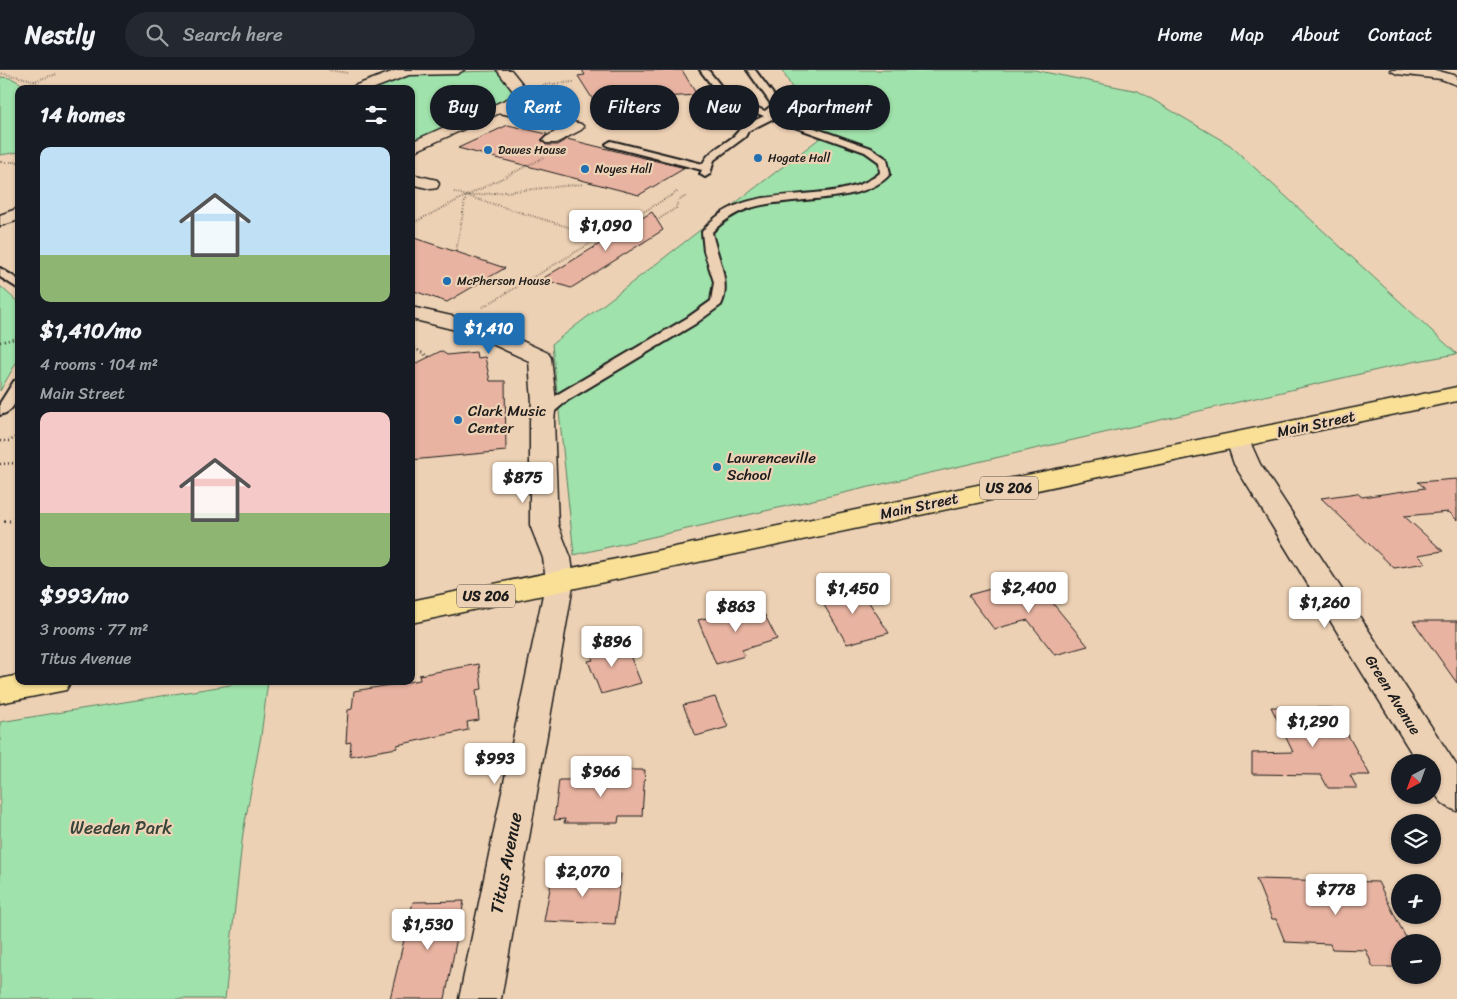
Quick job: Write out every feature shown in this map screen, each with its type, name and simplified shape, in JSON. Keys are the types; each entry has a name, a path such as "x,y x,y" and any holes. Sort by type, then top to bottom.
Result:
{"highway":[{"name":"Main Street","path":"415,611 1457,394"},
{"path":"0,691 33,685"}],"street":[{"path":"370,85 407,71 457,70"},
{"path":"504,70 516,85"},
{"path":"1397,70 1453,78"},
{"path":"415,146 506,104"},
{"path":"498,108 576,127 551,140"},
{"path":"415,181 431,184"},
{"path":"0,221 15,215"},
{"path":"415,314 475,328 540,358 544,402 542,421 544,525 556,558 560,580"},
{"name":"Green Avenue","path":"1238,440 1248,464 1457,796"},
{"name":"Titus Avenue","path":"480,999 560,580"}],"lane":[{"path":"704,70 726,98 737,104 769,115"},
{"path":"751,70 769,94"},
{"path":"611,144 706,171 710,159 742,135 744,129 769,115"},
{"path":"542,421 550,408 563,396 691,321 717,302 720,282 710,251 707,232 720,218 744,206 786,198 845,192 872,184 885,174 884,161 868,150 811,130"},
{"path":"0,271 15,283"},
{"path":"0,411 9,402 15,391"}],"path":[{"path":"0,73 33,81 39,85"},
{"path":"33,81 57,74"},
{"path":"531,85 574,82"},
{"path":"415,222 546,157"},
{"path":"0,162 15,162"},
{"path":"466,196 584,184"},
{"path":"454,192 602,237"},
{"path":"454,323 677,192"},
{"path":"658,218 676,208 678,201 688,195"},
{"path":"456,252 466,196"},
{"path":"0,342 15,339"},
{"path":"415,348 429,357"},
{"path":"0,441 10,441 15,437"},
{"path":"0,464 15,463"},
{"path":"4,521 15,521"}],"green space":[{"name":"Lawrenceville School","path":"782,70 1034,70 1138,91 1230,145 1457,354 1412,362 574,555 552,344 820,138 816,130 890,130 890,85 790,85"},
{"path":"497,71 509,85 506,85 506,101 496,106 496,85 430,85 430,130 442,130 415,142 415,85 378,85 409,73"},
{"path":"0,77 11,78 24,85 15,85 15,153 0,155"},
{"path":"0,286 15,299 15,365 0,391"},
{"name":"Weeden Park","path":"230,685 267,685 261,736 243,833 225,999 0,999 0,722"}],"building":[{"path":"582,70 682,70 691,85 689,85 689,95 679,96 679,85 590,85 590,95 578,76 585,75"},
{"path":"506,126 506,130 530,130 547,134 541,140 546,145 557,145 567,139 685,168 639,195 458,148"},
{"path":"652,212 663,230 571,288 542,279"},
{"path":"415,238 505,268 447,302 415,291"},
{"name":"Clark Music Center","path":"441,351 447,355 476,352 477,358 485,357 490,381 505,381 506,451 415,460 415,364"},
{"path":"1457,479 1457,520 1449,512 1404,516 1443,551 1418,555 1426,563 1394,568 1321,498 1357,493 1362,497 1425,488 1418,482"},
{"path":"1032,578 1088,646 1055,655 1028,620 994,629 968,595"},
{"path":"844,589 846,593 861,590 889,633 847,644 818,595"},
{"path":"761,608 777,639 742,650 745,656 716,664 698,620 745,609 747,611"},
{"path":"1413,621 1457,621 1457,683"},
{"path":"613,640 619,656 629,653 641,683 601,694 588,661 593,660 587,647"},
{"path":"479,664 482,689 476,690 479,720 467,722 468,730 397,745 397,748 350,756 351,742 346,743 348,710 352,709 354,691 390,685 415,685 415,681 420,680 419,675"},
{"path":"715,697 728,727 696,736 683,705"},
{"path":"1271,707 1333,708 1370,775 1350,775 1357,788 1328,788 1321,775 1252,774 1252,753 1293,752"},
{"path":"621,770 645,770 642,816 619,816 618,823 564,823 565,819 554,820 559,780 621,777"},
{"path":"553,872 621,874 615,924 544,921"},
{"path":"1256,879 1378,882 1391,908 1391,924 1399,924 1404,934 1391,934 1391,967 1373,967 1366,950 1332,949 1330,944 1285,942 1276,919 1272,919"},
{"path":"464,901 445,999 390,999 413,902"}],"place":[{"name":"Dawes House","path":"488,150"},
{"name":"Hogate Hall","path":"758,158"},
{"name":"Noyes Hall","path":"585,169"},
{"name":"McPherson House","path":"447,281"},
{"name":"Clark Music Center","path":"458,420"},
{"name":"Lawrenceville School","path":"717,467"}]}
